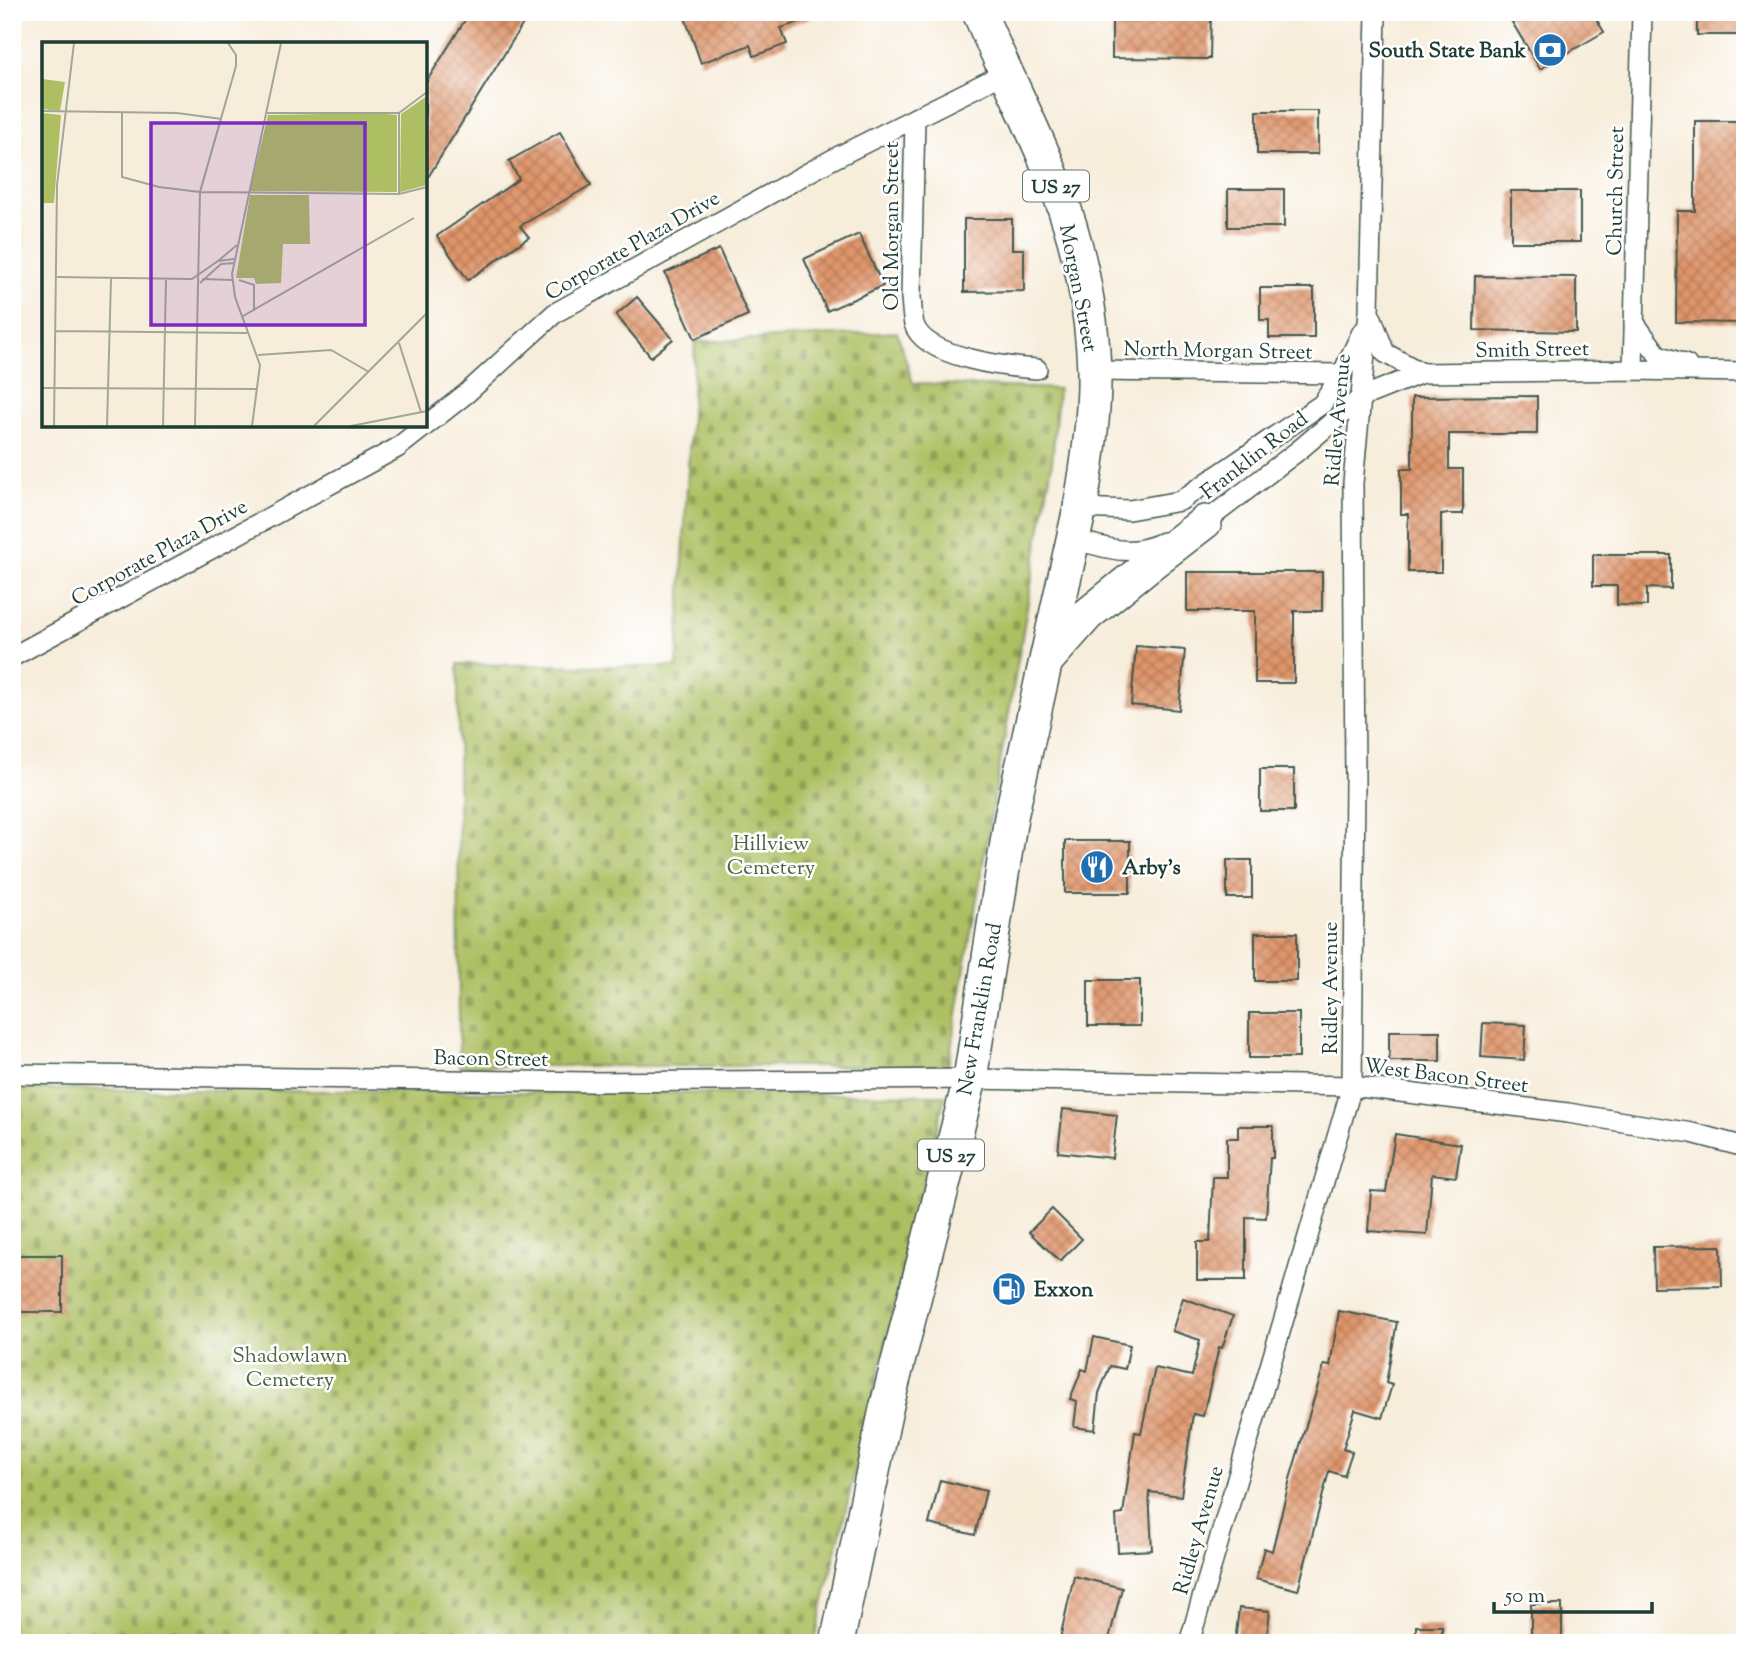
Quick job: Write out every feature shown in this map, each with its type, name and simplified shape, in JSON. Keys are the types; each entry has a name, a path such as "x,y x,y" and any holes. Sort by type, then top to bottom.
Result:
{"highway":[{"name":"Morgan Street","path":"979,12 1057,188 1086,299 1094,371"},
{"name":"New Franklin Road","path":"837,1643 886,1409 970,1079 1011,817 1077,524 1088,461 1094,371"},
{"path":"1044,663 1087,615 1205,522"}],"street":[{"name":"Ridley Avenue","path":"1189,1643 1352,1086 1355,782 1353,483 1369,311 1376,12"},
{"name":"Church Street","path":"1633,370 1642,12"},
{"name":"Corporate Plaza Drive","path":"427,424 467,393 555,313 833,159 1006,74"},
{"name":"Old Morgan Street","path":"915,118 911,297 914,327 932,344 950,353 982,363 1037,369"},
{"name":"Ridley Avenue","path":"1369,311 1385,353 1422,373"},
{"name":"Ridley Avenue","path":"1342,374 1356,348 1369,311"},
{"name":"Smith Street","path":"1634,321 1658,355 1708,371"},
{"name":"Smith Street","path":"1362,397 1422,373 1633,370 1745,372"},
{"name":"North Morgan Street","path":"1094,371 1342,374"},
{"name":"Franklin Road","path":"1077,524 1129,510 1180,502 1322,404 1342,374"},
{"name":"Franklin Road","path":"1077,524 1120,552 1147,549 1205,522 1299,450 1362,397"},
{"name":"Corporate Plaza Drive","path":"12,657 397,448 424,427"},
{"name":"Bacon Street","path":"12,1074 590,1082 970,1079"},
{"name":"West Bacon Street","path":"970,1079 1352,1086 1582,1115 1692,1133 1745,1147"}],"green space":[{"name":"Hillview Cemetery","path":"897,332 913,383 1058,389 1052,463 948,1066 459,1066 458,664 677,667 695,342"},
{"name":"Shadowlawn Cemetery","path":"12,1089 945,1095 814,1643 12,1643"}],"building":[{"path":"470,12 515,12 526,19 427,179 427,81"},
{"path":"683,12 820,12 820,15 781,28 787,44 754,56 750,45 701,63"},
{"path":"1140,12 1211,12 1210,59 1112,58 1112,20 1140,21"},
{"name":"South State Bank","path":"1506,12 1592,12 1604,32 1540,69"},
{"path":"1697,12 1745,12 1745,35 1697,35"},
{"path":"1257,111 1318,111 1318,154 1257,154"},
{"path":"1695,121 1745,121 1745,323 1676,322 1677,211 1695,211"},
{"path":"560,132 591,185 520,226 529,237 468,280 437,236 519,179 509,161"},
{"path":"1228,189 1284,189 1284,227 1228,227"},
{"path":"1511,191 1580,191 1580,242 1511,242"},
{"path":"964,219 1012,219 1012,249 1024,249 1024,291 964,292"},
{"path":"859,234 883,286 827,311 804,259"},
{"path":"719,249 748,315 695,339 665,273"},
{"path":"1475,276 1576,277 1576,332 1474,330"},
{"path":"1260,288 1314,288 1314,338 1269,338 1269,320 1260,320"},
{"path":"637,297 673,339 651,357 616,315"},
{"path":"1537,396 1537,434 1449,434 1449,469 1463,469 1463,514 1441,514 1441,572 1408,572 1408,514 1401,514 1401,469 1412,469 1412,397"},
{"path":"1593,555 1671,555 1671,589 1647,588 1647,606 1617,605 1617,586 1593,586"},
{"path":"1187,572 1322,572 1322,611 1294,611 1294,683 1255,683 1255,611 1187,611"},
{"path":"1136,646 1185,650 1179,710 1131,705"},
{"path":"1260,769 1294,769 1294,811 1260,811"},
{"name":"Arby's","path":"1065,841 1130,841 1130,893 1065,893"},
{"path":"1227,860 1252,860 1252,898 1227,898"},
{"path":"1255,933 1297,933 1297,981 1255,981"},
{"path":"1088,980 1140,980 1140,1026 1088,1026"},
{"path":"1249,1013 1299,1013 1299,1058 1249,1058"},
{"path":"1483,1023 1526,1025 1524,1060 1481,1057"},
{"path":"1389,1031 1440,1031 1440,1061 1389,1061"},
{"path":"1063,1109 1117,1115 1112,1158 1058,1152"},
{"path":"1238,1126 1273,1126 1273,1158 1270,1158 1266,1218 1246,1217 1246,1280 1197,1280 1197,1242 1210,1242 1213,1177 1227,1177 1227,1138 1238,1138"},
{"path":"1395,1134 1461,1144 1456,1177 1432,1174 1427,1235 1368,1231 1371,1191 1386,1192"},
{"path":"1052,1209 1082,1239 1060,1261 1029,1232"},
{"path":"1721,1246 1722,1286 1654,1287 1653,1247"},
{"path":"12,1255 62,1255 62,1312 12,1312"},
{"path":"1183,1298 1233,1316 1222,1348 1219,1347 1203,1416 1193,1414 1181,1496 1149,1492 1152,1550 1118,1552 1116,1515 1123,1514 1135,1432 1141,1433 1155,1368 1192,1376 1200,1340 1172,1331"},
{"path":"1339,1311 1397,1322 1386,1383 1392,1385 1382,1418 1355,1410 1343,1449 1352,1452 1344,1476 1329,1471 1298,1590 1256,1579 1264,1548 1272,1551 1324,1365 1330,1366"},
{"path":"1094,1337 1130,1345 1125,1369 1110,1366 1099,1393 1095,1430 1074,1427 1077,1401 1070,1399 1082,1369 1087,1371"},
{"path":"940,1480 986,1491 975,1535 929,1524"},
{"path":"1074,1576 1122,1588 1108,1643 1059,1643"},
{"path":"1531,1604 1562,1604 1562,1643 1531,1643"},
{"path":"1239,1608 1270,1611 1266,1643 1235,1643"},
{"path":"1416,1626 1442,1626 1442,1643 1416,1643"}],"place":[{"name":"South State Bank","path":"1550,50"},
{"name":"Arby's","path":"1097,867"},
{"name":"Exxon","path":"1009,1289"}]}
